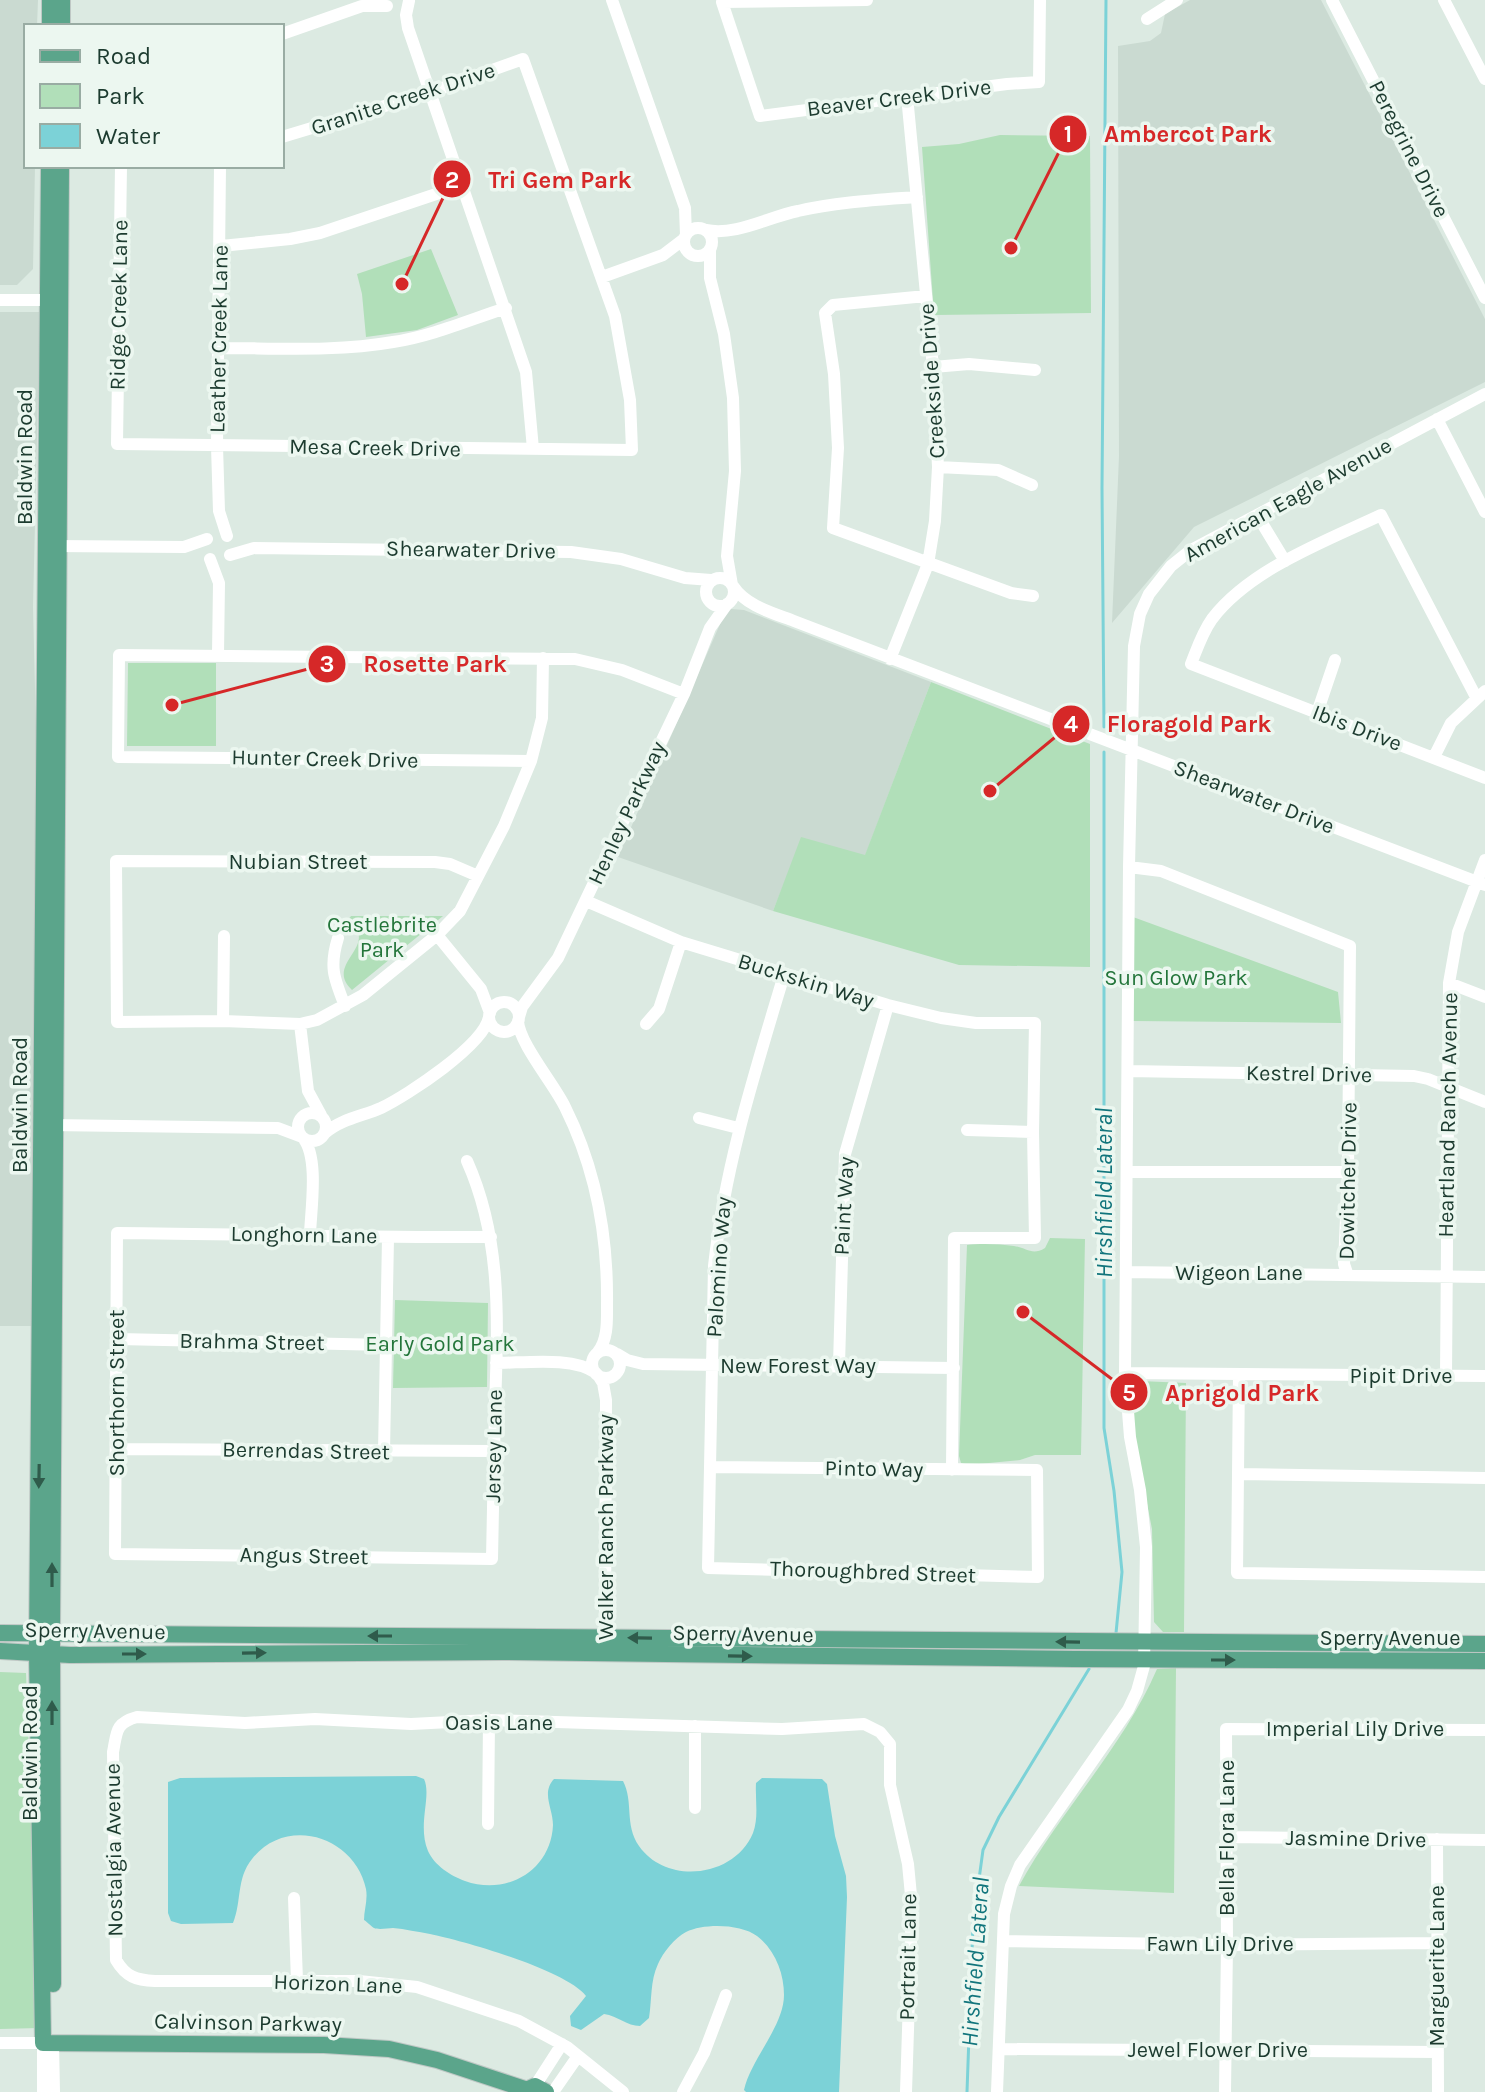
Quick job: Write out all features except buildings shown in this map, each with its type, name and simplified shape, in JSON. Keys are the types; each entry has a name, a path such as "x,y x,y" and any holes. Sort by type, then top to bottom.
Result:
{"main road":[{"path":"50,0 50,24"},
{"path":"62,0 62,24"},
{"name":"Baldwin Road","path":"49,168 54,300"},
{"name":"Baldwin Road","path":"44,1633 54,1276 49,1125 52,546 54,300 61,168"},
{"name":"Baldwin Road","path":"48,2043 42,1210 49,1125"},
{"path":"42,1210 48,1213 48,1248 54,1276"},
{"name":"Sperry Avenue","path":"0,1633 605,1646 1145,1651 1485,1661"},
{"name":"Sperry Avenue","path":"1145,1651 1485,1644"},
{"name":"Sperry Avenue","path":"0,1651 502,1652 605,1646"},
{"name":"Calvinson Parkway","path":"48,2043 324,2045 389,2049 437,2060 527,2090"}],"street":[{"path":"284,33 367,3 403,7 409,0"},
{"path":"409,0 406,15 408,28 526,372 533,449"},
{"path":"612,0 685,208 685,248 701,261 710,278 724,334 734,409 735,485 727,556 733,597 728,604 717,606 707,599 705,591 727,556"},
{"path":"722,2 867,0"},
{"name":"Beaver Creek Drive","path":"722,2 760,116 1039,82 1040,0"},
{"path":"1147,19 1177,0"},
{"name":"Peregrine Drive","path":"1332,0 1485,298"},
{"path":"1444,0 1485,79"},
{"path":"387,4 408,28"},
{"name":"Granite Creek Drive","path":"284,136 431,92 523,59 602,277"},
{"name":"Creekside Drive","path":"890,659 928,564 935,521 938,467 933,367 907,96"},
{"name":"Ridge Creek Lane","path":"117,444 121,168"},
{"name":"Leather Creek Lane","path":"209,537 216,527 219,511 220,168"},
{"path":"221,246 320,233 463,185"},
{"path":"602,277 663,255 693,229 735,229 798,211 850,202 917,197"},
{"path":"685,208 711,237 710,278"},
{"path":"663,255 703,255 735,229"},
{"name":"Mesa Creek Drive","path":"117,444 632,450 630,400 624,360 615,316 602,277"},
{"path":"926,296 833,305 826,310 824,316 834,374 838,448 833,528 1011,593 1033,596"},
{"path":"0,300 54,300"},
{"path":"219,348 341,348 393,342 422,336 506,308"},
{"path":"933,367 969,364 1035,370"},
{"name":"American Eagle Avenue","path":"997,2092 1003,1941 1006,1905 1015,1875 1128,1710 1137,1691 1145,1651 1146,1547 1130,1437 1125,1373 1130,750 1135,635 1140,614 1163,574 1181,557 1485,394"},
{"path":"1437,419 1485,512"},
{"path":"938,467 998,470 1032,485"},
{"name":"Leather Creek Lane","path":"219,511 229,537"},
{"path":"1257,515 1285,561 1381,515 1480,694 1451,723 1434,757"},
{"path":"184,547 219,533 229,537 233,547 219,583 218,654 575,659 601,664 684,694"},
{"path":"209,537 204,547 219,583"},
{"name":"Shearwater Drive","path":"229,537 254,548"},
{"path":"52,546 184,547 219,561 229,557"},
{"name":"Shearwater Drive","path":"229,557 254,548 571,552 621,559 685,578 712,580"},
{"name":"Ibis Drive","path":"1285,561 1219,611 1201,636 1191,664 1485,778"},
{"name":"Shearwater Drive","path":"685,578 707,599"},
{"path":"712,580 724,578 733,585"},
{"name":"Shearwater Drive","path":"733,585 738,593 754,604 890,659 1481,884"},
{"name":"Henley Parkway","path":"707,599 711,610 710,628"},
{"name":"Shearwater Drive","path":"728,604 754,604"},
{"name":"Henley Parkway","path":"518,1019 520,1009 554,966 684,694 710,628 728,604"},
{"name":"Hunter Creek Drive","path":"218,654 119,655 118,757 531,761"},
{"path":"224,936 223,1021 300,1024 317,1020 363,995 437,935 460,911 504,826 531,761 542,718 543,658"},
{"path":"1317,713 1335,660"},
{"name":"Heartland Ranch Avenue","path":"1446,1376 1449,983 1458,932 1481,884 1485,860"},
{"name":"Nubian Street","path":"223,1021 117,1022 116,861 435,862 450,864 478,876"},
{"name":"Dowitcher Drive","path":"1129,867 1161,871 1350,946 1344,1264 1347,1273"},
{"name":"Buckskin Way","path":"586,901 681,942 888,1005 976,1023 1035,1023 1033,1132"},
{"path":"437,935 481,989 513,1006 527,1046 565,1107 592,1176 605,1242 607,1329 603,1346 592,1363 597,1374"},
{"path":"338,938 332,959 345,1006"},
{"path":"646,1024 659,1009 681,942"},
{"name":"Palomino Way","path":"708,1568 714,1266 718,1227 738,1128 784,975"},
{"path":"1449,983 1485,997"},
{"path":"481,989 494,1028 513,1033 527,1046"},
{"path":"477,1039 486,1027 494,1006 517,1001 533,993"},
{"name":"Paint Way","path":"839,1365 845,1154 888,1005"},
{"path":"278,1128 315,1141 346,1120 405,1095 477,1039 490,1032 514,1028 518,1019"},
{"path":"300,1024 308,1091 298,1125 308,1145 312,1163"},
{"name":"Kestrel Drive","path":"1128,1071 1414,1076 1485,1102"},
{"path":"308,1091 326,1124 312,1163 310,1234"},
{"path":"49,1125 278,1128 313,1112 346,1120"},
{"path":"699,1118 738,1128"},
{"path":"952,1470 954,1238 1035,1238 1033,1132 967,1130"},
{"name":"Jersey Lane","path":"467,1161 479,1187 491,1237 496,1289 492,1559"},
{"path":"1127,1172 1348,1172"},
{"name":"Longhorn Lane","path":"117,1233 491,1237"},
{"name":"Shorthorn Street","path":"115,1554 117,1233"},
{"path":"384,1452 388,1238"},
{"name":"Wigeon Lane","path":"1126,1272 1485,1277"},
{"path":"496,1363 569,1363 605,1378 617,1373 621,1365 607,1329"},
{"name":"Brahma Street","path":"118,1339 386,1345"},
{"path":"569,1363 606,1349 616,1353"},
{"name":"New Forest Way","path":"616,1353 643,1364"},
{"name":"New Forest Way","path":"617,1373 643,1364 954,1368"},
{"name":"Walker Ranch Parkway","path":"606,1400 610,1383 617,1373"},
{"name":"Pipit Drive","path":"1125,1373 1485,1376"},
{"name":"Walker Ranch Parkway","path":"597,1374 603,1383 606,1400 605,1646"},
{"path":"1239,1375 1237,1573 1485,1577"},
{"name":"Berrendas Street","path":"118,1449 494,1451"},
{"name":"Pinto Way","path":"711,1467 1037,1470 1038,1577"},
{"path":"1239,1474 1485,1478"},
{"name":"Angus Street","path":"115,1554 492,1559"},
{"name":"Thoroughbred Street","path":"708,1568 1038,1577"},
{"name":"Oasis Lane","path":"119,1725 137,1717 245,1723 315,1719 411,1724 489,1720 606,1726 782,1729 864,1724 880,1732"},
{"path":"488,1824 489,1720"},
{"name":"Nostalgia Avenue","path":"119,1725 113,1752 116,1960 124,1973"},
{"path":"695,1726 695,1808"},
{"name":"Imperial Lily Drive","path":"1226,1729 1485,1730"},
{"name":"Bella Flora Lane","path":"1225,2092 1226,1729"},
{"name":"Portrait Lane","path":"880,1732 890,1744 890,1785 908,1864 912,1906 906,2092"},
{"name":"Jasmine Drive","path":"1227,1837 1485,1840"},
{"name":"Marguerite Lane","path":"1437,1839 1438,2092"},
{"path":"294,1898 297,1981"},
{"name":"Fawn Lily Drive","path":"1003,1941 1227,1945 1437,1943"},
{"name":"Horizon Lane","path":"124,1973 138,1980 155,1981 359,1981 417,1987 519,2021 562,2044 623,2092"},
{"path":"683,2092 704,2053 726,1995"},
{"name":"Calvinson Parkway","path":"0,2043 48,2043"},
{"name":"Baldwin Road","path":"43,2092 48,2043"},
{"name":"Baldwin Road","path":"48,2043 54,2092"},
{"path":"527,2090 562,2044"},
{"name":"Jewel Flower Drive","path":"999,2049 1438,2052"},
{"path":"553,2092 578,2056"}],"shaded area":[{"path":"0,0 38,0 37,24 24,24 24,168 35,168 33,269 17,285 0,285"},
{"path":"1190,0 1321,0 1485,319 1485,382 1194,527 1112,623 1119,456 1118,46 1150,41 1161,33 1165,14"},
{"path":"0,312 40,312 33,607 46,1326 0,1326"},
{"path":"731,609 744,610 931,682 865,856 802,838 773,911 618,857 724,615"}],"green space":[{"path":"1000,135 1090,136 1091,313 934,315 922,147 959,144"},
{"path":"431,249 458,315 417,330 366,337 357,274"},
{"path":"128,663 216,663 216,746 127,746"},
{"path":"931,682 1090,744 1090,967 959,965 773,911 801,837 865,855"},
{"name":"Castlebrite Park","path":"351,916 443,916 352,990 345,980 344,971 359,938 357,929 348,920"},
{"name":"Sun Glow Park","path":"1133,917 1338,992 1341,1023 1132,1021"},
{"path":"1050,1238 1085,1239 1081,1455 1035,1455 1020,1460 961,1463 967,1245 1003,1245 1036,1251 1045,1248"},
{"name":"Early Gold Park","path":"395,1300 488,1303 487,1387 393,1388"},
{"path":"1140,1381 1186,1383 1184,1632 1163,1632 1154,1622 1152,1529 1136,1448 1130,1388"},
{"path":"1176,1668 1174,1893 1019,1886 1035,1858 1127,1726 1157,1669"},
{"path":"0,1672 26,1673 39,2028 0,2029"}],"water":[{"path":"416,1776 424,1779 426,1786 424,1831 428,1851 444,1869 460,1879 480,1885 496,1885 524,1876 544,1855 553,1825 548,1790 554,1779 623,1781 632,1830 639,1846 651,1859 666,1867 700,1871 732,1859 744,1848 755,1827 756,1783 762,1778 822,1779 827,1784 835,1836 846,1876 839,2092 744,2090 753,2066 779,2019 784,1995 780,1970 773,1955 757,1936 742,1929 702,1927 686,1932 674,1942 655,1970 649,2018 640,2026 604,2014 581,2030 571,2026 570,2016 586,1996 558,1976 513,1958 446,1938 373,1927 364,1920 366,1889 359,1871 348,1856 318,1838 300,1835 283,1838 266,1845 252,1859 241,1882 233,1923 181,1924 171,1921 168,1913 168,1782 180,1778"}],"waterway":[{"path":"1104,727 1102,488 1106,0"},
{"name":"Hirshfield Lateral","path":"1104,752 1104,1428 1122,1572 1116,1633"},
{"name":"Hirshfield Lateral","path":"967,2092 973,1923 983,1850 999,1817 1089,1669"}],"place":[{"name":"Ambercot Park","path":"1011,248"},
{"name":"Tri Gem Park","path":"402,284"},
{"name":"Rosette Park","path":"172,705"},
{"name":"Floragold Park","path":"990,791"},
{"name":"Aprigold Park","path":"1023,1312"}]}
